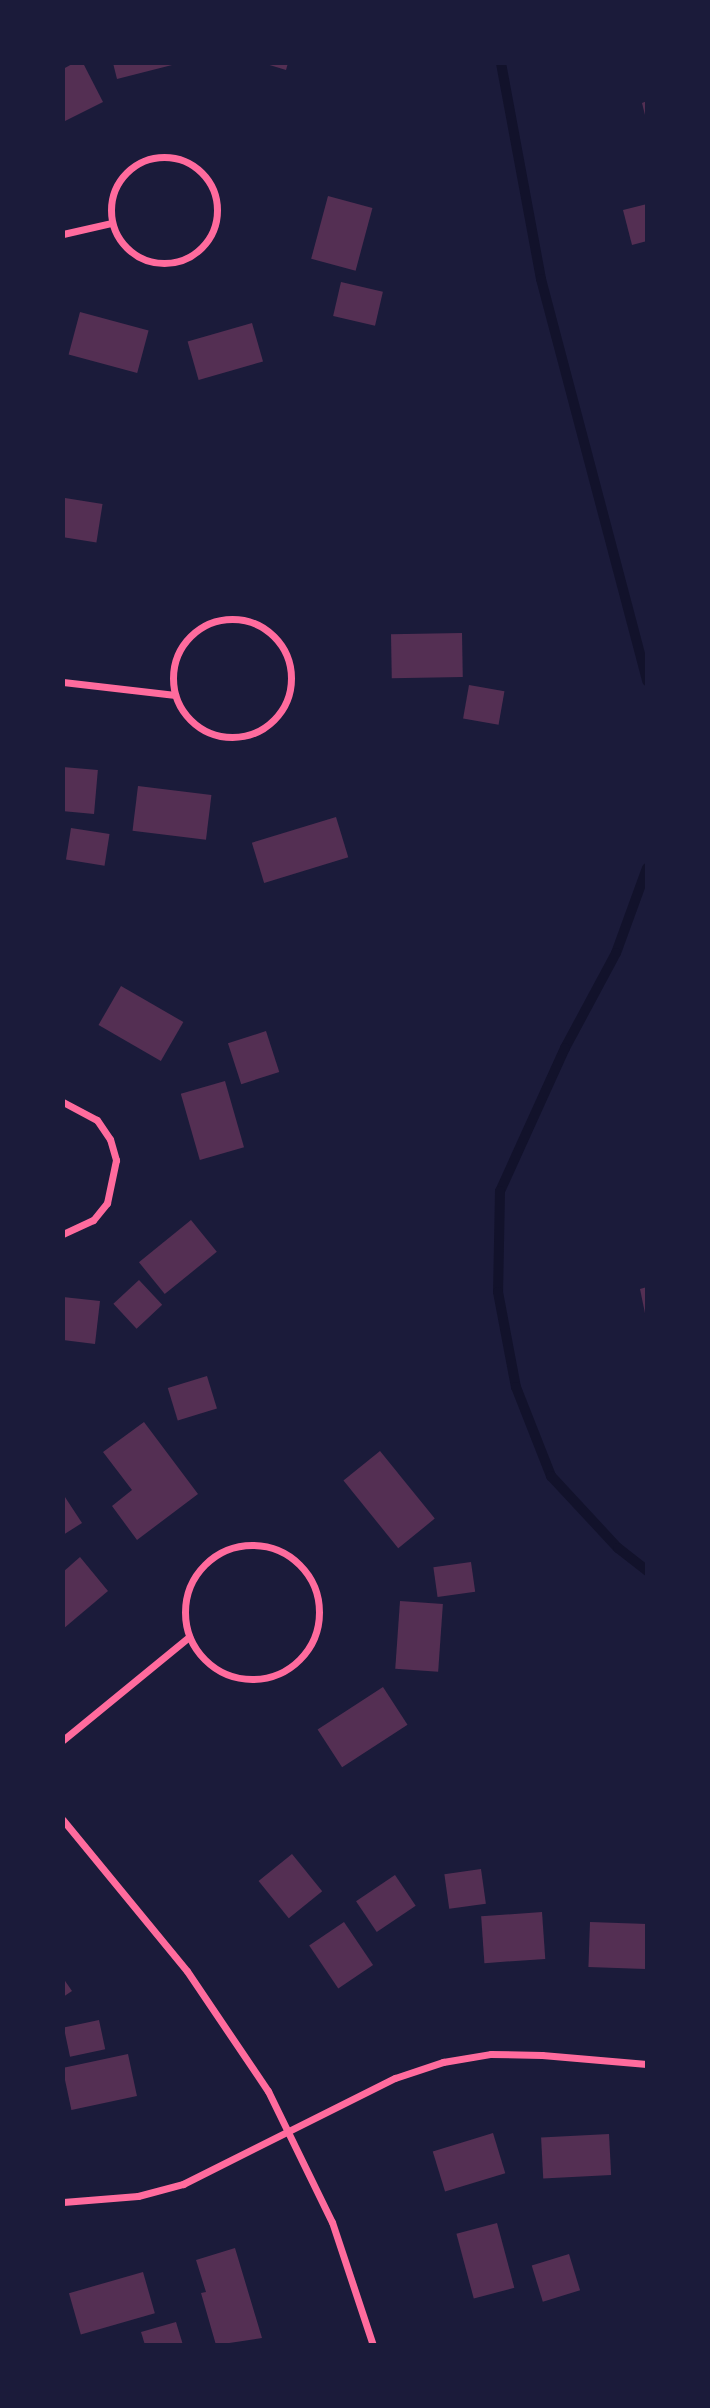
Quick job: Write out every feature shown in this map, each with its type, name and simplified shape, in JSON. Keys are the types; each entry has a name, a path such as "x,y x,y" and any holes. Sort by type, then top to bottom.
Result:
{"street":[{"path":"151,158 184,161 198,169 216,199 212,235 200,250 166,264 131,254 111,223 114,190 135,164 151,158"},
{"path":"63,234 111,223"},
{"path":"220,619 259,624 286,652 292,671 291,688 280,712 261,730 244,736 226,737 194,724 175,695 177,656 202,626 220,619"},
{"path":"63,682 175,695"},
{"path":"63,1102 97,1120 110,1139 116,1160 115,1182 107,1203 93,1220 63,1234"},
{"path":"246,1545 277,1550 303,1567 314,1585 319,1614 312,1641 301,1657 278,1673 249,1679 230,1676 213,1667 189,1637 186,1596 208,1560 226,1549 246,1545"},
{"path":"63,1740 189,1637"},
{"path":"63,1820 187,1971 242,2048 290,2131 332,2222 373,2345"},
{"path":"63,2202 138,2196 183,2183 395,2077 443,2062 491,2054 647,2064"}],"building":[{"path":"74,63 83,63 103,102 63,122 63,69"},
{"path":"113,63 175,63 176,64 117,79"},
{"path":"263,63 288,63 286,70"},
{"path":"647,101 647,119 646,119 642,103"},
{"path":"328,196 372,208 356,271 311,259"},
{"path":"647,204 647,241 632,245 623,210"},
{"path":"341,282 383,292 375,326 333,316"},
{"path":"80,312 149,330 137,373 69,355"},
{"path":"252,323 263,361 199,380 188,341"},
{"path":"65,498 103,504 96,542 63,537"},
{"path":"462,633 463,677 392,678 391,634"},
{"path":"469,685 504,691 499,725 463,718"},
{"path":"63,767 98,770 94,814 63,811"},
{"path":"138,786 211,795 206,840 133,831"},
{"path":"336,817 348,857 264,883 252,843"},
{"path":"71,828 110,834 105,866 66,860"},
{"path":"121,986 183,1022 161,1061 98,1025"},
{"path":"266,1031 279,1072 241,1084 228,1043"},
{"path":"225,1081 244,1147 200,1160 181,1094"},
{"path":"191,1220 217,1252 165,1294 139,1262"},
{"path":"139,1280 162,1305 137,1329 113,1304"},
{"path":"647,1287 647,1318 646,1318 640,1289"},
{"path":"63,1297 100,1301 95,1344 63,1340"},
{"path":"207,1376 217,1409 178,1421 168,1388"},
{"path":"144,1422 198,1494 137,1540 112,1506 132,1490 103,1452"},
{"path":"380,1451 435,1519 398,1548 343,1481"},
{"path":"63,1494 82,1523 63,1535"},
{"path":"80,1557 108,1591 63,1629 63,1572"},
{"path":"471,1562 475,1592 438,1597 433,1567"},
{"path":"400,1601 443,1604 438,1672 395,1669"},
{"path":"383,1687 408,1725 342,1767 318,1729"},
{"path":"292,1854 322,1891 289,1918 259,1881"},
{"path":"481,1869 486,1904 449,1909 444,1874"},
{"path":"395,1875 416,1906 377,1932 356,1901"},
{"path":"542,1912 545,1959 484,1963 481,1916"},
{"path":"344,1922 373,1965 338,1989 309,1945"},
{"path":"590,1922 647,1924 645,1969 588,1967"},
{"path":"63,1978 72,1991 63,1997"},
{"path":"99,2020 105,2049 70,2057 64,2027"},
{"path":"128,2054 137,2096 71,2110 63,2068"},
{"path":"493,2133 505,2173 445,2192 433,2151"},
{"path":"609,2134 611,2175 543,2179 541,2138"},
{"path":"497,2223 514,2288 474,2299 456,2234"},
{"path":"235,2248 262,2338 216,2345 201,2293 206,2292 196,2260"},
{"path":"569,2254 580,2290 543,2302 532,2265"},
{"path":"143,2272 155,2313 81,2335 69,2293"},
{"path":"176,2322 183,2345 145,2345 141,2332"}],"waterway":[{"path":"501,63 541,279 647,681"},
{"path":"647,868 616,953 565,1048 500,1191 498,1292 516,1387 551,1476 618,1548 647,1571"}]}
